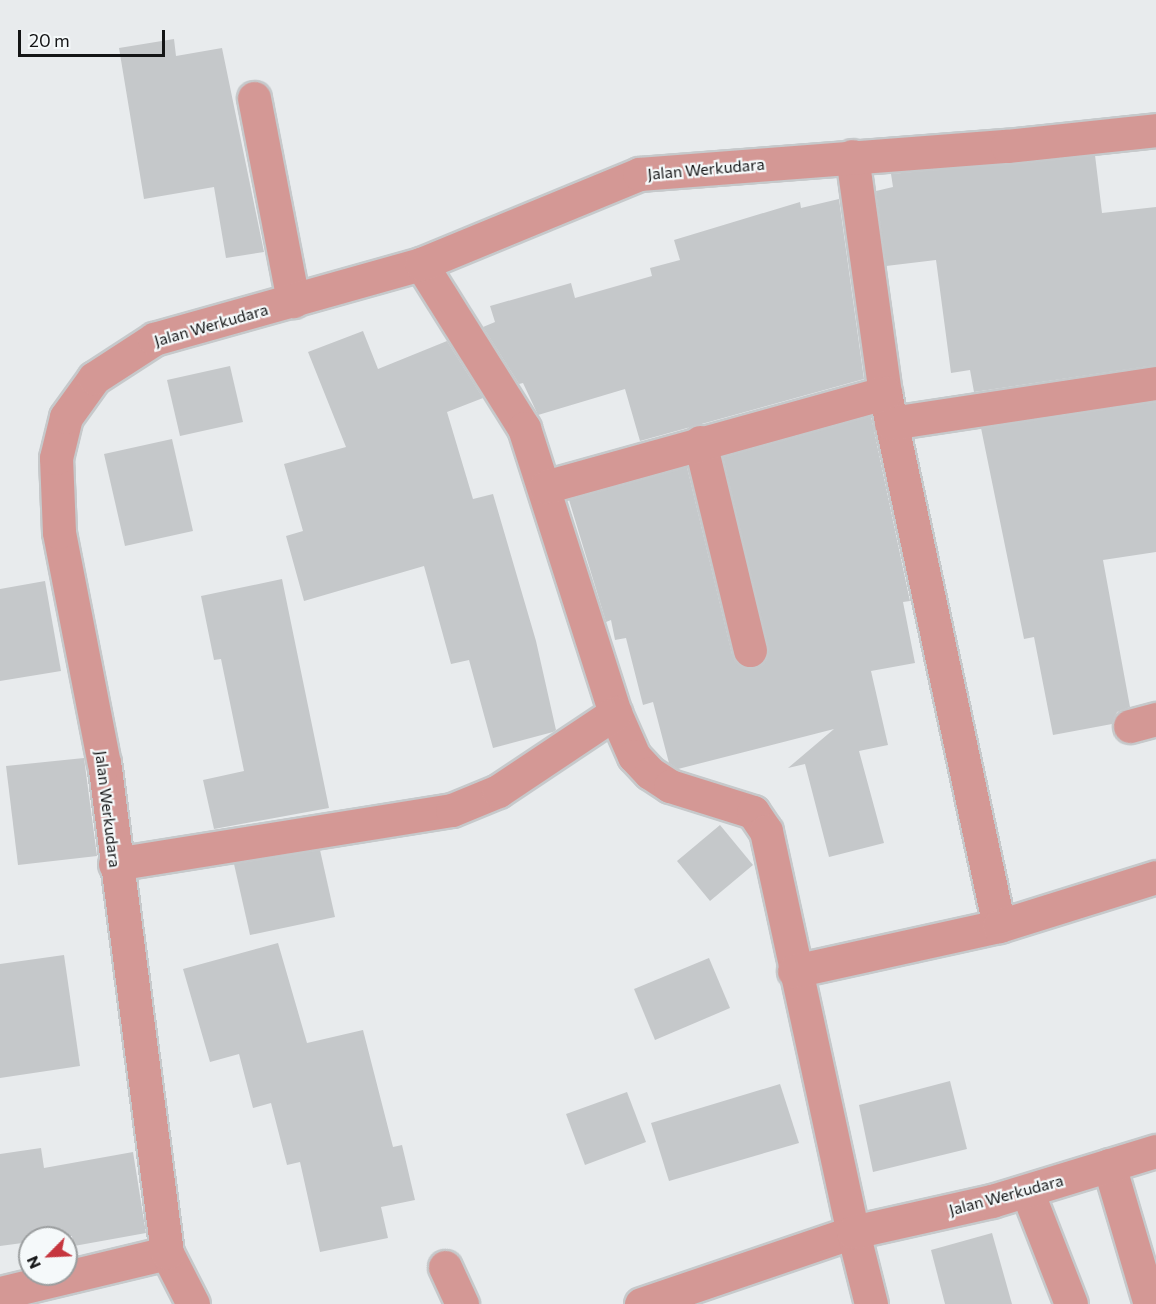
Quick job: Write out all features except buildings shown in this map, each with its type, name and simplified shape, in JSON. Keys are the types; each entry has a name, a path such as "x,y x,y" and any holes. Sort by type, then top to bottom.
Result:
{"street":[{"path":"254,98 293,301"},
{"name":"Jalan Werkudara","path":"193,1304 167,1253 115,864 104,764 59,532 56,458 66,417 94,378 154,339 421,264 639,174 1156,130"},
{"path":"852,156 888,408 999,926"},
{"path":"421,264 524,428 546,487 615,713 634,756 650,773 670,786 753,812 766,831 794,972 871,1304"},
{"path":"546,487 700,442 888,408 1156,383"},
{"path":"700,442 750,650"},
{"path":"115,864 452,810 498,791 615,713"},
{"path":"794,972 999,926 1156,877"},
{"name":"Jalan Werkudara","path":"641,1304 853,1232 1027,1191 1156,1151"},
{"path":"1109,1165 1150,1304"},
{"path":"1027,1191 1071,1304"},
{"path":"0,1293 167,1253"},
{"path":"445,1267 462,1304"}]}
